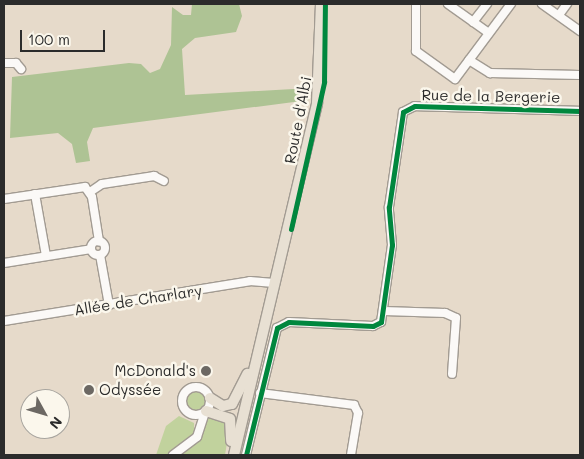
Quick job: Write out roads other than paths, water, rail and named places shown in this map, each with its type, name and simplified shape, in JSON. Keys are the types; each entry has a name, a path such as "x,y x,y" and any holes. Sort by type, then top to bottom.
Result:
{"main road":[{"name":"Route d'Albi","path":"234,455 319,92 321,4"},
{"name":"Route d'Albi","path":"249,390 271,283 285,240"},
{"path":"210,398 223,406 235,401 257,350"},
{"path":"205,411 221,412 232,423 228,455"}],"street":[{"path":"416,4 416,51 455,79 511,4"},
{"path":"448,4 489,33"},
{"path":"473,22 487,4"},
{"path":"542,4 580,31"},
{"path":"558,15 567,4"},
{"path":"469,60 490,73 580,75"},
{"path":"4,63 16,62 21,68"},
{"name":"Rue de la Bergerie","path":"384,311 392,245 389,207 403,112 415,106 580,111"},
{"path":"90,192 102,184 154,176 164,181"},
{"path":"4,199 82,186 90,192 98,241 105,246 100,255 109,305"},
{"path":"35,194 46,256"},
{"path":"4,263 91,249 98,241"},
{"path":"91,249 100,255"},
{"name":"Allée de Charlary","path":"4,321 250,281 271,283"},
{"path":"246,455 260,393 281,325 373,326 381,322 384,311 445,313 456,318 452,374"},
{"path":"173,455 194,441 199,430 210,398 201,388 187,390 183,405 199,430"},
{"path":"260,393 354,405 358,413 351,455"},
{"path":"190,414 205,411"}],"place":[{"name":"McDonald's","path":"206,371"},
{"name":"Odyssée","path":"89,390"}]}
